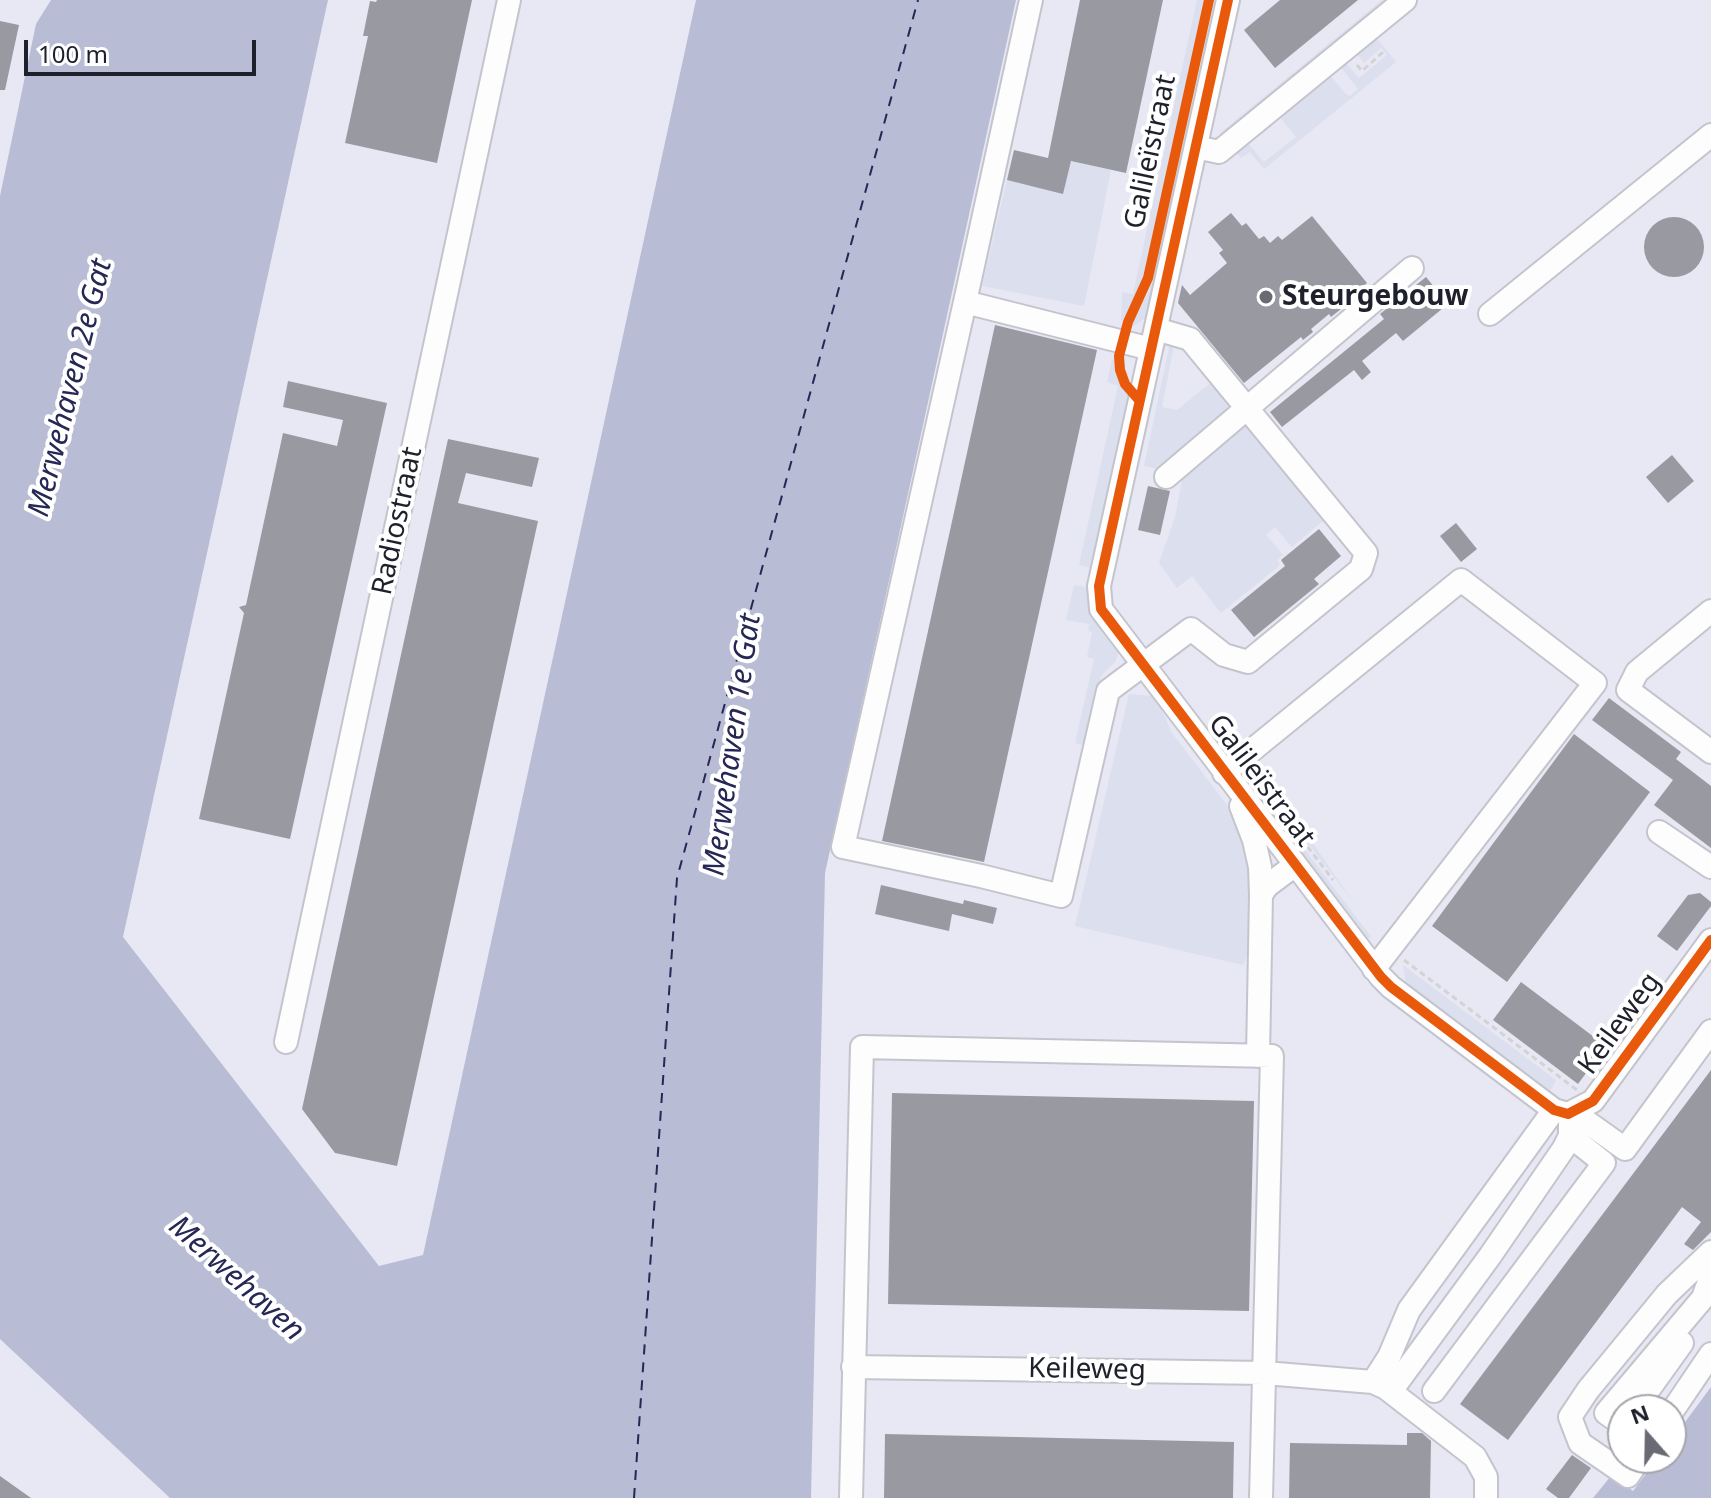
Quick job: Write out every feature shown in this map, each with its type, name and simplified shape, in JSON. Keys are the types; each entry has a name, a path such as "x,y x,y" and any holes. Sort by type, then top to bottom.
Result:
{"street":[{"name":"Radiostraat","path":"286,1042 509,0"},
{"path":"965,302 1154,339 1190,339 1366,553 1361,569 1248,662 1224,655 1191,629 1108,691 1061,896 843,847 1031,0"},
{"name":"Galileïstraat","path":"1228,0 1098,595 1101,609 1142,664 1237,778 1290,859 1391,987 1572,1109 1625,1149 1711,1031"},
{"path":"1196,147 1219,152 1405,0"},
{"path":"1490,314 1711,135"},
{"path":"1166,477 1412,268"},
{"path":"1258,1056 1260,869 1237,778 1461,580 1595,683 1374,969"},
{"path":"1711,611 1637,672 1628,690 1711,752"},
{"path":"1659,832 1711,867"},
{"path":"1260,869 1272,855 1290,859 1261,895"},
{"name":"Keileweg","path":"853,1367 1265,1373 1382,1387 1389,1357 1409,1310 1711,940"},
{"path":"851,1498 862,1047 1272,1056 1261,1498"},
{"path":"1486,1498 1486,1477 1475,1457 1382,1387 1490,1256 1570,1136 1572,1109"},
{"path":"1434,1391 1604,1163 1570,1136"},
{"path":"1607,1462 1580,1443 1570,1417 1588,1390 1667,1294 1711,1252"},
{"path":"1622,1394 1703,1298 1711,1276"},
{"path":"1645,1394 1706,1309 1711,1297"},
{"path":"1684,1394 1711,1354"}],"path":[{"path":"1344,50 1362,71 1383,52"},
{"path":"1237,778 1338,887"},
{"path":"1403,960 1572,1109"}],"shaded area":[{"path":"0,0 1711,0 1711,1498 0,1498"},
{"path":"1197,0 1205,0 1144,279 1121,320 1122,292 1133,294"},
{"path":"1382,0 1393,0 1224,138 1220,133"},
{"path":"1375,36 1396,62 1264,169 1250,152 1241,158 1235,151 1246,141 1264,162 1296,137 1278,115 1329,74 1346,94 1350,96 1358,89 1339,65 1344,61 1359,78 1387,55 1381,48 1364,63 1355,52"},
{"path":"1185,151 1150,315 1132,327 1134,317 1149,291 1180,153"},
{"path":"1073,161 1111,170 1084,306 982,286 1007,180 1062,193"},
{"path":"1170,343 1174,345 1162,407 1177,410 1214,380 1238,408 1164,470 1144,466"},
{"path":"1112,359 1116,360 1119,382 1128,394 1130,404 1088,602 1091,615 1119,652 1115,662 1101,676 1086,746 1075,743 1094,659 1087,657 1092,632 1088,631 1089,624 1066,620 1074,585 1086,587 1090,568 1079,565 1118,386 1107,382"},
{"path":"1247,420 1297,481 1294,485 1324,520 1292,547 1275,527 1266,535 1283,555 1277,560 1280,565 1221,613 1192,576 1177,588 1159,563 1175,517 1182,481 1175,479"},
{"path":"1129,694 1152,696 1158,702 1172,733 1237,818 1252,865 1249,951 1243,965 1075,926"},
{"path":"1256,761 1354,903 1249,766"},
{"path":"1245,771 1372,938 1363,939 1245,783"},
{"path":"1403,965 1556,1080 1549,1094 1406,986"}],"water":[{"path":"51,0 328,0 123,937 379,1266 423,1255 696,0 1016,0 825,873 811,1498 170,1498 0,1339 0,196 36,24"},
{"path":"1711,1387 1711,1498 1593,1498 1611,1476 1633,1491 1646,1474 1687,1474 1687,1419"}],"building":[{"path":"472,0 437,163 345,143 368,36 363,36 370,1"},
{"path":"1080,0 1163,0 1126,173 1071,161 1063,194 1007,180 1014,150 1048,158"},
{"path":"1280,0 1358,0 1275,68 1244,30"},
{"path":"0,21 19,25 5,90 0,90"},
{"name":"Steurgebouw","path":"1231,213 1242,226 1246,223 1259,239 1264,236 1270,243 1278,236 1282,240 1312,216 1367,283 1341,309 1331,317 1329,314 1311,329 1313,332 1303,340 1301,337 1244,383 1178,303 1182,285 1190,295 1227,263 1219,253 1223,250 1208,232"},
{"path":"1674,217 1695,226 1704,247 1695,268 1674,277 1653,268 1644,247 1653,226"},
{"path":"1426,277 1448,304 1403,341 1396,333 1362,361 1371,372 1362,380 1354,370 1282,427 1270,412 1384,319 1380,314"},
{"path":"995,325 1097,350 984,862 882,841"},
{"path":"288,381 387,403 290,839 199,819 244,613 239,607 246,605 283,433 337,446 343,420 283,407"},
{"path":"448,439 539,458 532,487 466,473 458,503 538,521 397,1166 335,1153 302,1109"},
{"path":"1672,455 1694,481 1668,503 1646,477"},
{"path":"1148,486 1170,491 1160,535 1138,530"},
{"path":"1456,523 1477,549 1461,562 1440,536"},
{"path":"1319,529 1341,556 1314,579 1319,584 1254,637 1231,610 1285,566 1281,560"},
{"path":"1609,698 1681,752 1676,759 1711,786 1711,848 1654,805 1673,780 1592,720"},
{"path":"1574,734 1650,792 1507,982 1432,926"},
{"path":"881,885 963,904 964,900 997,908 993,924 952,914 949,931 875,914"},
{"path":"1700,893 1711,902 1711,906 1677,951 1657,936 1688,895"},
{"path":"1521,982 1606,1046 1578,1084 1493,1020"},
{"path":"1711,1070 1711,1232 1693,1250 1684,1244 1701,1222 1682,1207 1508,1440 1460,1404"},
{"path":"892,1093 1254,1101 1249,1311 888,1304"},
{"path":"1407,1433 1422,1433 1431,1441 1430,1498 1289,1498 1290,1443 1407,1445"},
{"path":"885,1434 1234,1442 1233,1498 884,1498"},
{"path":"1572,1455 1591,1468 1569,1498 1558,1498 1546,1489"},
{"path":"0,1476 31,1498 0,1498"}],"ferry route":[{"path":"634,1498 677,878 918,0"}],"cycle path":[{"path":"1139,400 1125,384 1119,356 1128,322 1148,278 1209,0"},
{"path":"1228,0 1099,586 1101,609 1381,977 1554,1110 1568,1114 1593,1101 1711,940"}],"place":[{"name":"Steurgebouw","path":"1266,297"}],"water label":[{"name":"Merwehaven 2e Gat","path":"71,388"},
{"name":"Merwehaven 1e Gat","path":"733,745"},
{"name":"Merwehaven","path":"236,1279"}]}
